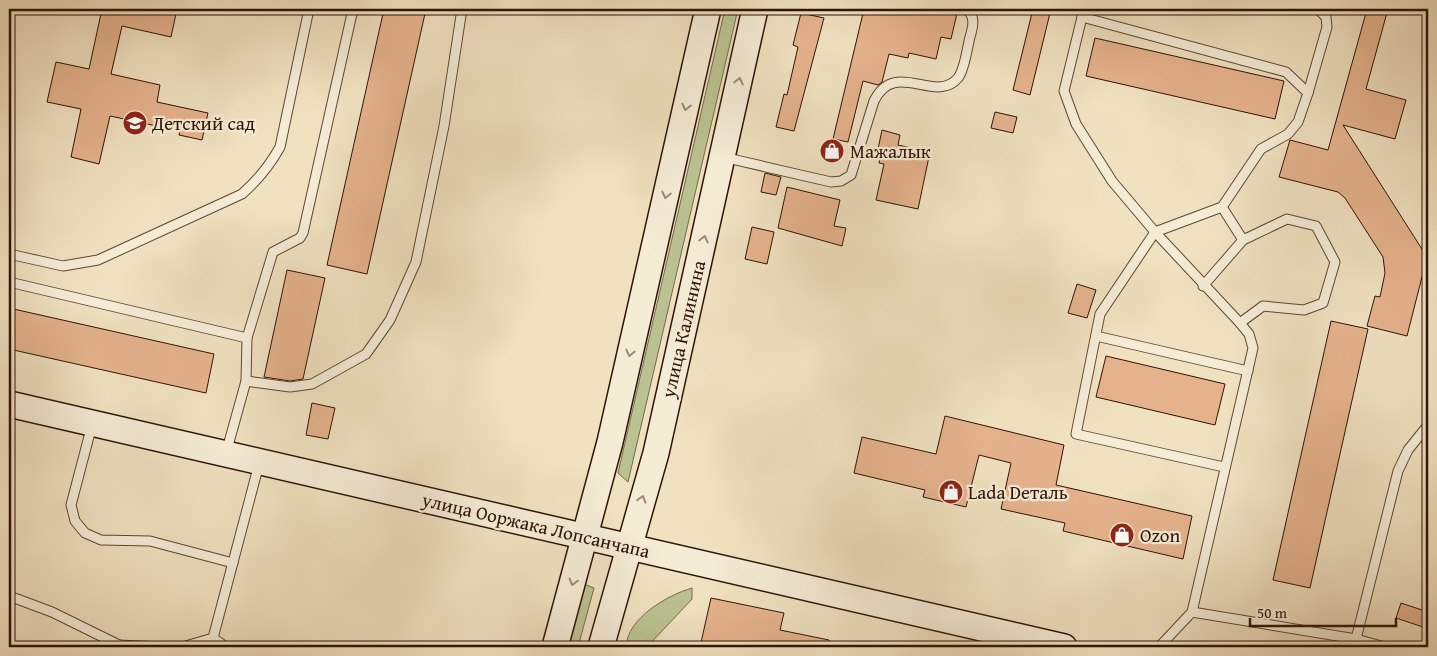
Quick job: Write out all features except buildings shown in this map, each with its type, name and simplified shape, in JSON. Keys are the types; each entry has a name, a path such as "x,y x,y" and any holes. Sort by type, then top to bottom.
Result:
{"main road":[{"path":"556,647 610,442 708,9"},
{"name":"улица Калинина","path":"601,647 656,453 756,9"},
{"name":"улица Ооржака Лопсанчапа","path":"9,404 585,535 1064,647"}],"lane":[{"path":"9,254 63,266 98,260 242,194 272,163 280,147 309,9"},
{"path":"226,453 246,381 247,338 272,252 300,238 303,232 353,9"},
{"path":"246,381 290,388 312,384 366,354 390,320 416,262 444,126 462,9"},
{"path":"722,157 831,182 841,181 851,175 879,90 886,84 895,82 938,87 951,84 959,76 974,24 970,12 966,9"},
{"path":"1224,466 1076,434 1100,314 1154,232 1222,207 1261,149 1288,134 1298,122 1327,27 1326,17 1318,9"},
{"path":"1159,647 1192,612 1224,466 1253,348 1249,334 1240,323 1154,232 1112,181 1076,124 1064,91 1083,13 1286,72 1308,93"},
{"path":"1222,207 1243,240"},
{"path":"1203,286 1243,240 1287,219 1316,226 1335,262 1324,303 1304,310 1263,306 1240,323"},
{"path":"9,282 247,338"},
{"path":"1096,336 1248,370"},
{"path":"92,423 70,505 74,521 85,533 101,540 150,541 233,563"},
{"path":"1356,639 1398,471 1408,450 1428,425"},
{"path":"213,638 260,461"},
{"path":"9,596 52,612 119,646 161,647"},
{"path":"1192,612 1356,639 1385,647"},
{"path":"182,647 213,638"},
{"path":"213,638 226,647"}],"green space":[{"path":"725,9 738,9 628,482 618,473"},
{"path":"579,582 594,588 578,647 563,647"},
{"path":"692,588 692,599 647,647 626,647 628,636 641,617 661,602"}],"place":[{"name":"Детский сад","path":"135,123"},
{"name":"Мажалык","path":"832,151"},
{"name":"Lada Dеталь","path":"951,492"},
{"name":"Ozon","path":"1122,535"}]}
